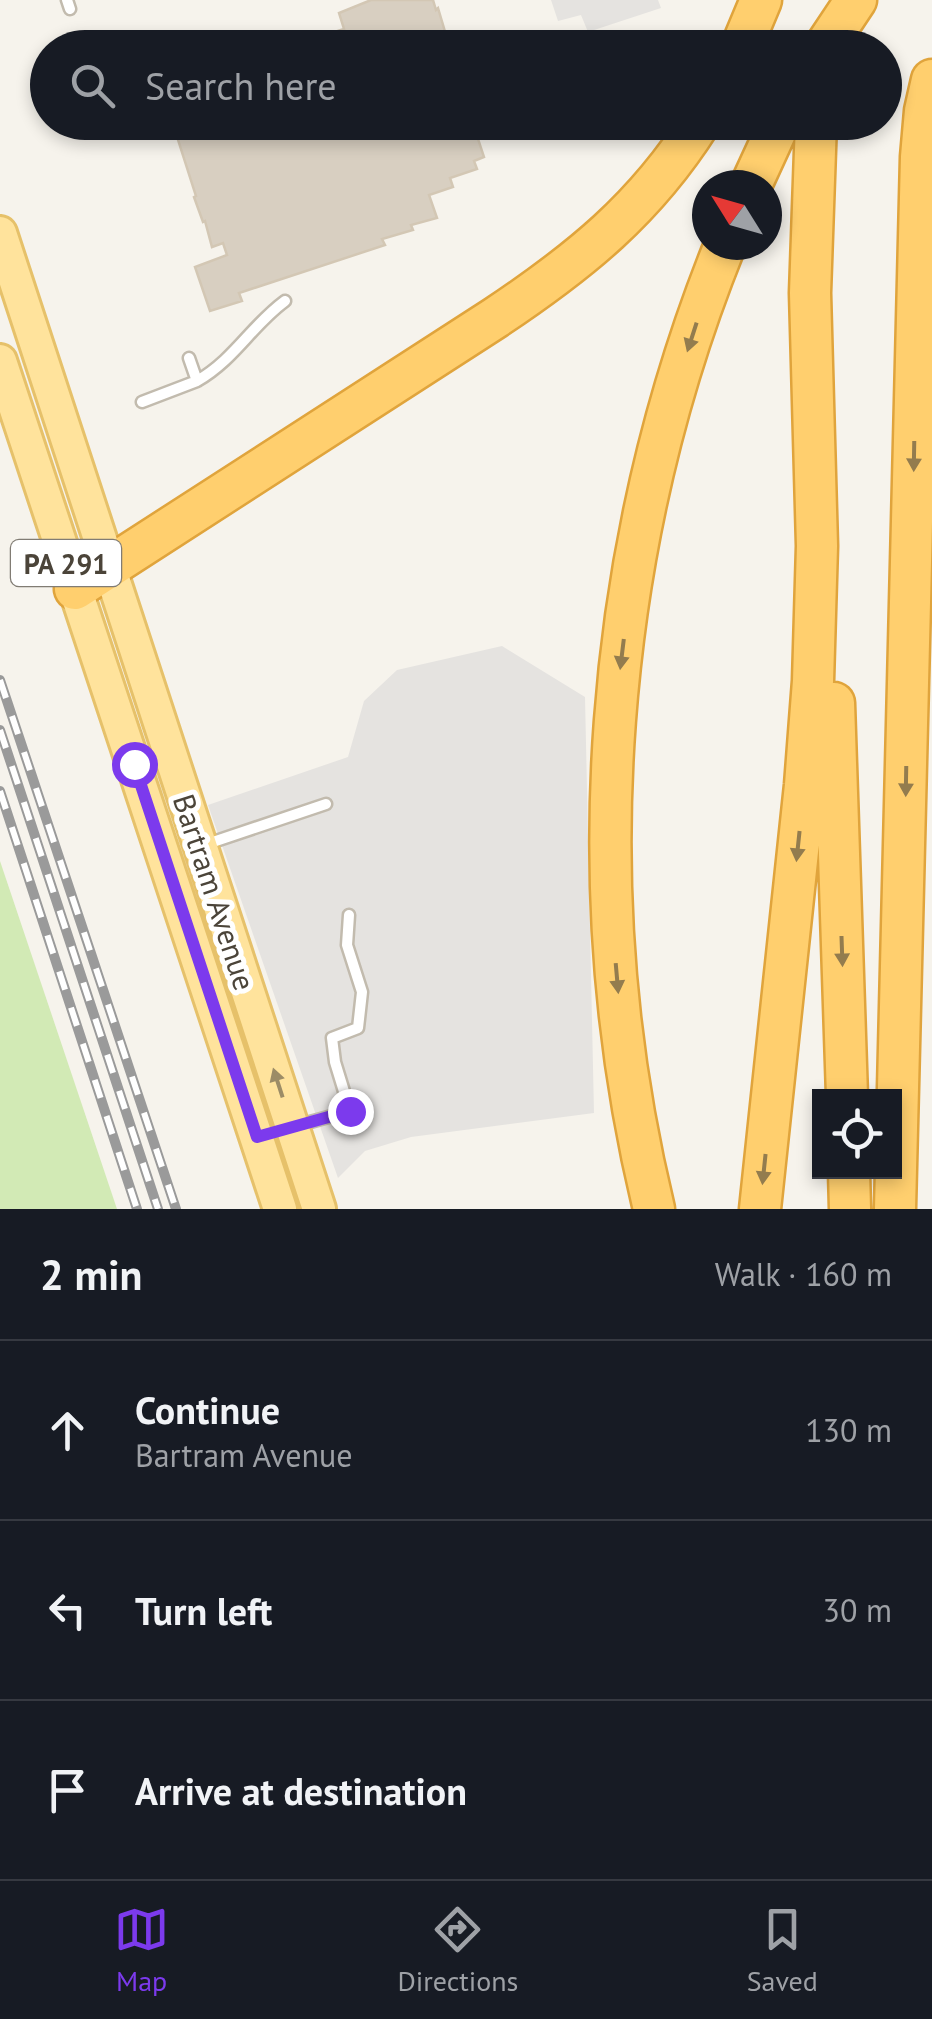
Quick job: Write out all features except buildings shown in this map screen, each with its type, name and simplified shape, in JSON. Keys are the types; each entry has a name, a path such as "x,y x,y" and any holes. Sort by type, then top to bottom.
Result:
{"highway":[{"path":"748,30 761,0"},
{"path":"821,30 822,0"},
{"path":"834,30 856,0"},
{"path":"895,1209 921,157 932,80"},
{"path":"75,589 558,275 643,199 688,140"},
{"path":"757,170 771,140"},
{"path":"760,1209 813,681 817,530 810,292 815,140"},
{"path":"814,189 846,1089"},
{"path":"654,1209 628,1076 616,971 611,869 616,712 629,600 658,455 720,260"},
{"path":"849,1179 850,1209"}],"main road":[{"name":"Bartram Avenue","path":"0,234 319,1209"},
{"name":"Bartram Avenue","path":"0,361 280,1209"}],"lane":[{"path":"142,402 216,370 270,312 286,301"},
{"path":"189,358 197,381"},
{"path":"200,846 326,804"},
{"path":"257,1137 350,1111 334,1062 332,1038 358,1028 362,992 346,946 349,915"}],"green space":[{"path":"0,861 117,1209 0,1209"}],"shaded area":[{"path":"551,0 658,0 661,8 594,30 587,30 581,15 558,21"},
{"path":"502,646 585,697 594,1113 411,1137 365,1151 338,1178 208,805 348,757 364,701 397,670"}],"railway":[{"path":"0,680 176,1209"},
{"path":"0,730 158,1209"},
{"path":"0,791 137,1209"}],"route":[{"path":"134,764 257,1137 350,1111"}]}
